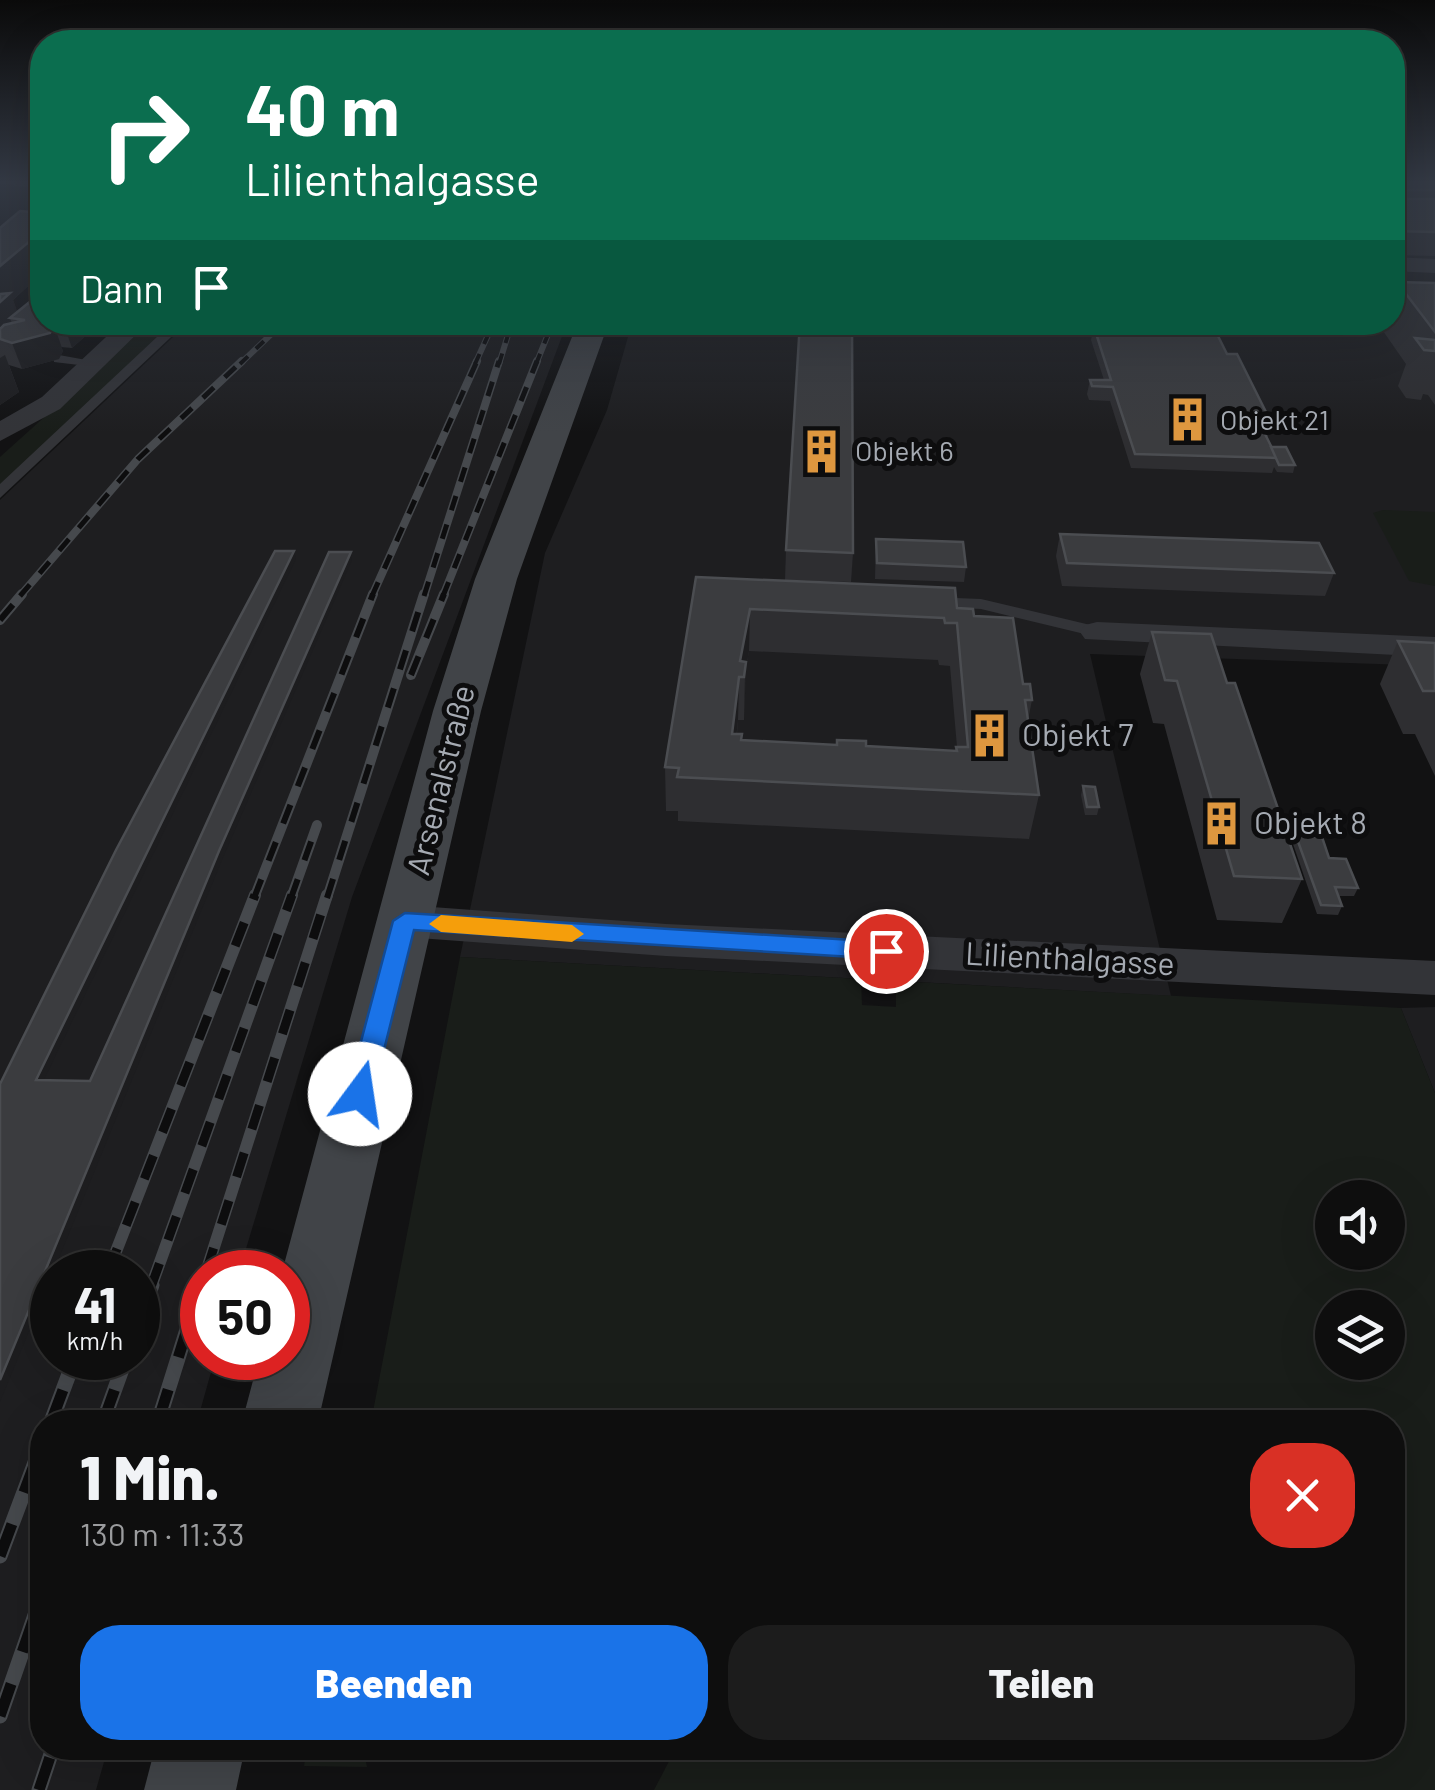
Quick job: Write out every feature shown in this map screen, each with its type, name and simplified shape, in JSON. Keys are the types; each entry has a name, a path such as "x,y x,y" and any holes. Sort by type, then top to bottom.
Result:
{"main road":[{"name":"Arsenalstraße","path":"283,1410 456,711 489,602 589,335"},
{"path":"190,1790 197,1760"}],"street":[{"path":"0,434 51,402 124,335"},
{"path":"1097,632 1435,648"},
{"name":"Lilienthalgasse","path":"405,921 1431,987"}],"lane":[{"path":"0,493 168,335"},
{"path":"59,359 96,363"},
{"path":"905,601 981,604 1097,632"}],"shaded area":[{"path":"1405,267 1435,267 1435,666 1090,654 1171,996 460,957 545,553 607,410 629,335 1405,335"},
{"path":"136,335 163,335 0,489 0,457"},
{"path":"175,335 563,335 352,897 246,1250 180,1250 180,1380 209,1380 200,1410 30,1410 30,1760 105,1760 96,1790 0,1790 0,500"},
{"path":"1435,512 1435,586 1409,581 1373,513"},
{"path":"460,957 861,979 862,1005 896,1007 896,981 1401,1008 1435,1093 1435,1790 654,1790 670,1760 1405,1760 1405,1410 373,1410"},
{"path":"1435,1007 1435,1093 1401,1008"},
{"path":"305,1760 366,1760 367,1767 304,1766"}],"building":[{"path":"1405,282 1435,283 1435,332 1405,293"},
{"path":"30,302 30,335 42,335 12,343 0,339 4,325 25,320 10,318"},
{"name":"Objekt 6","path":"799,335 852,335 853,553 786,550"},
{"name":"Objekt 21","path":"1097,335 1218,335 1227,354 1237,354 1272,424 1260,424 1277,458 1135,454 1113,387 1092,386 1090,380 1111,380"},
{"path":"1415,338 1435,340 1435,351 1424,350"},
{"path":"1271,447 1286,447 1295,465 1279,465"},
{"path":"1060,534 1319,543 1334,573 1067,563"},
{"path":"876,539 963,542 966,567 877,563"},
{"path":"275,551 294,551 36,1080 90,1081 329,552 351,552 219,851 54,1250 30,1250 30,1308 0,1380 0,1084 116,850"},
{"path":"696,577 955,588 957,608 973,609 974,616 1013,618 1023,684 1030,684 1032,700 1025,700 1039,795 677,777 679,768 665,767","holes":["750,609 944,618 945,623 957,623 968,747 956,747 957,751 866,746 866,741 837,740 837,745 741,740 742,734 732,734 739,677 744,677 746,662 740,661"]},
{"path":"1152,632 1211,634 1227,683 1235,683 1302,879 1234,876 1177,681 1165,680"},
{"path":"1398,641 1435,643 1435,691 1423,691"},
{"path":"1083,786 1095,787 1099,807 1087,807"},
{"path":"1296,836 1322,837 1329,858 1346,859 1358,888 1335,887 1342,906 1321,905"}],"railway":[{"path":"240,364 270,335"},
{"path":"475,364 488,335"},
{"path":"499,364 508,335"},
{"path":"536,364 548,335"},
{"path":"20,596 138,459 242,361"},
{"path":"372,596 477,361"},
{"path":"424,596 499,361"},
{"path":"443,596 537,361"},
{"path":"0,620 22,594"},
{"path":"254,898 373,594"},
{"path":"327,898 424,594"},
{"path":"411,675 444,594"},
{"path":"291,898 317,825"},
{"path":"117,1250 255,895"},
{"path":"160,1262 292,895"},
{"path":"213,1250 327,895"},
{"path":"162,1410 180,1352"},
{"path":"56,1410 67,1380"},
{"path":"107,1410 118,1380"},
{"path":"0,1556 30,1476"},
{"path":"0,1716 30,1630"},
{"path":"39,1790 49,1760"}],"slow traffic":[{"path":"441,924 572,934"}],"place":[{"name":"Objekt 21","path":"1187,420"},
{"name":"Objekt 6","path":"822,451"},
{"name":"Objekt 7","path":"989,735"},
{"name":"Objekt 8","path":"1221,823"}],"route":[{"path":"360,1094 405,921 886,951"}]}
